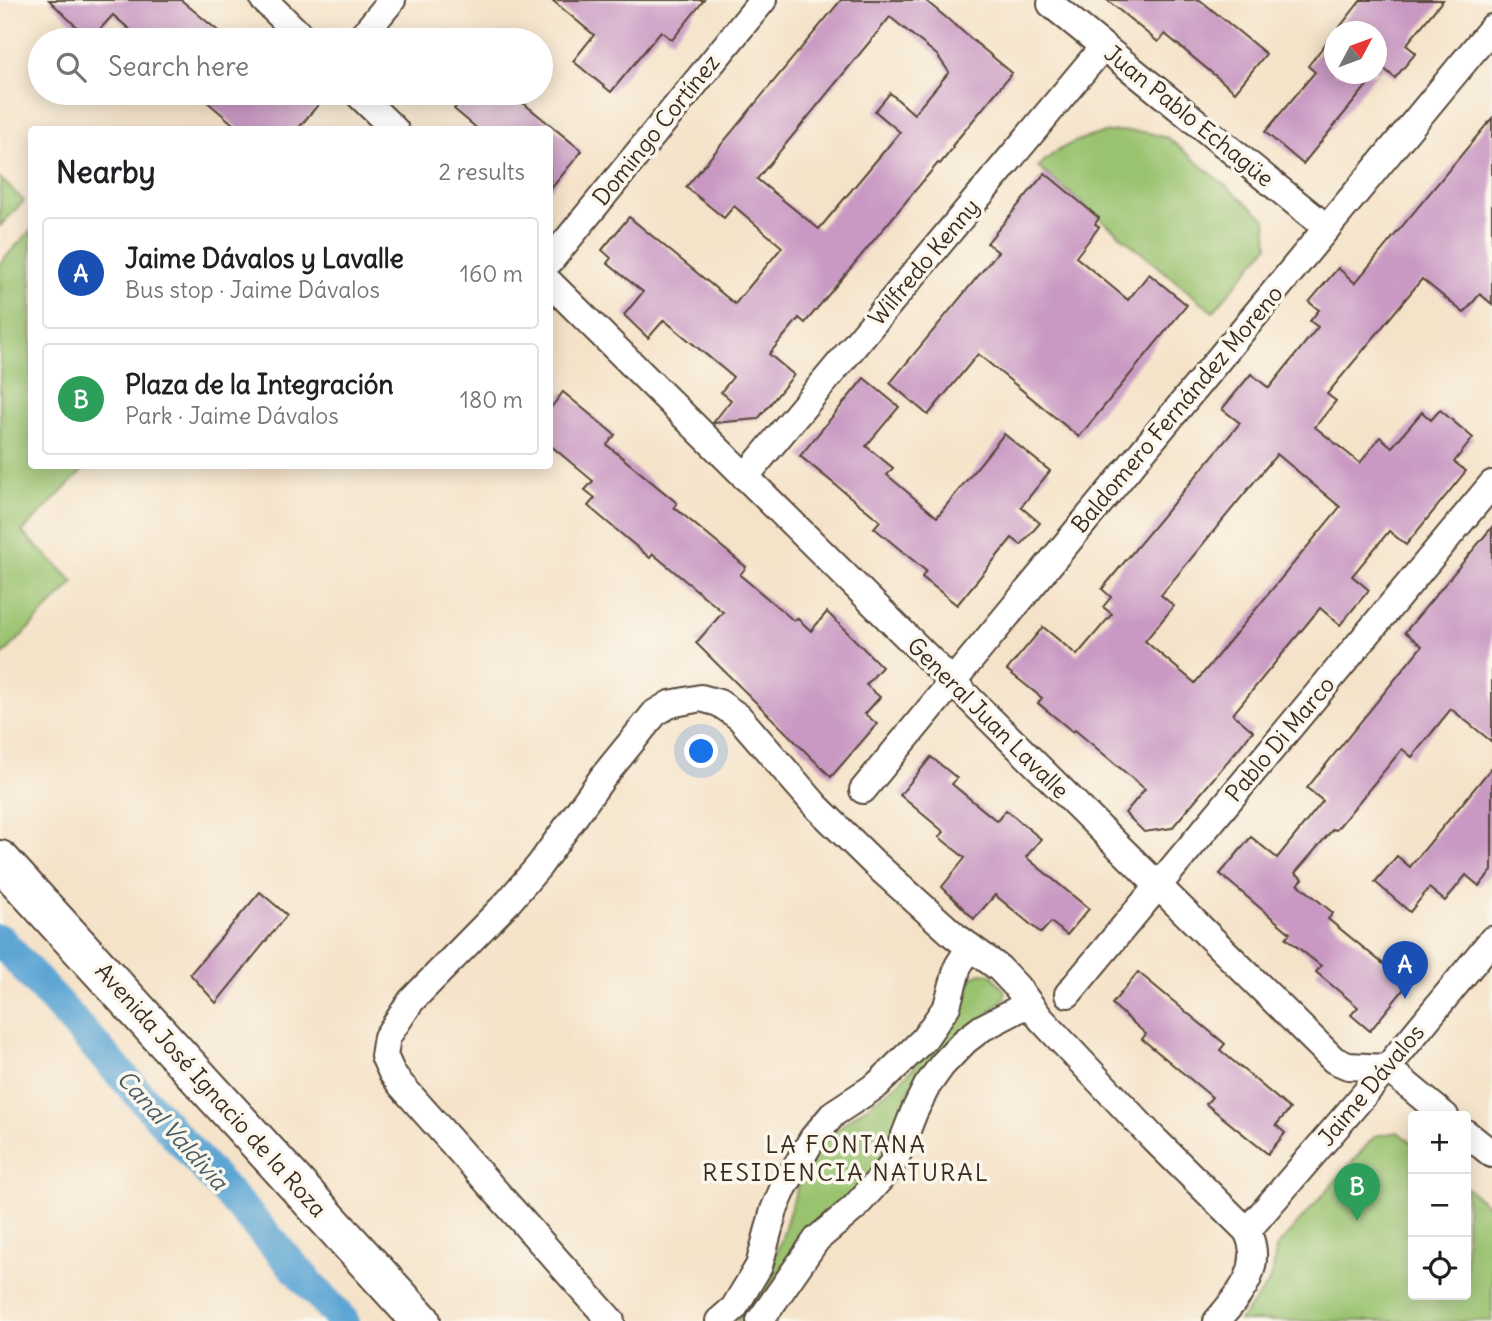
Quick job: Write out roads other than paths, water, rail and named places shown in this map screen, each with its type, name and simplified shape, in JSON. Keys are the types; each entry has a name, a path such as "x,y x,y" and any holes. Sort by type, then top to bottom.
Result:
{"main road":[{"name":"Avenida José Ignacio de la Roza","path":"0,860 421,1321"}],"street":[{"path":"264,0 292,28"},
{"path":"369,28 392,0"},
{"name":"Domingo Cortínez","path":"553,257 763,0"},
{"name":"Juan Pablo Echagüe","path":"1051,4 1327,228"},
{"name":"Baldomero Fernández Moreno","path":"863,790 1492,28"},
{"name":"Wilfredo Kenny","path":"745,477 1103,47"},
{"path":"370,105 390,126"},
{"name":"General Juan Lavalle","path":"553,286 1334,1060 1348,1066 1387,1068"},
{"name":"Pablo Di Marco","path":"1068,994 1492,484"},
{"path":"611,1321 401,1085 384,1056 387,1037 411,1001 502,909 539,866 603,777 654,713 670,704 701,698 719,702 739,717 817,807 874,863 970,947 999,968 1028,1004 1153,1138 1247,1231 1254,1245 1249,1277 1217,1321"},
{"name":"Jaime Dávalos","path":"1247,1231 1387,1068 1492,940"},
{"path":"719,1321 734,1308 759,1266 783,1186 813,1138 834,1113 877,1085 924,1039 947,1006 958,966 970,947"},
{"path":"761,1321 817,1239 854,1208 888,1169 898,1153 927,1086 942,1065 982,1028 1028,1004"},
{"path":"1387,1068 1440,1111"},
{"path":"1471,1137 1492,1154"}],"waterway":[{"name":"Canal Valdivia","path":"0,940 343,1321"}],"place":[{"name":"Jaime Dávalos y Lavalle","path":"1405,999"},
{"name":"Plaza de la Integración","path":"1357,1221"}],"district":[{"name":"LA FONTANA RESIDENCIA NATURAL","path":"846,1159"}]}
